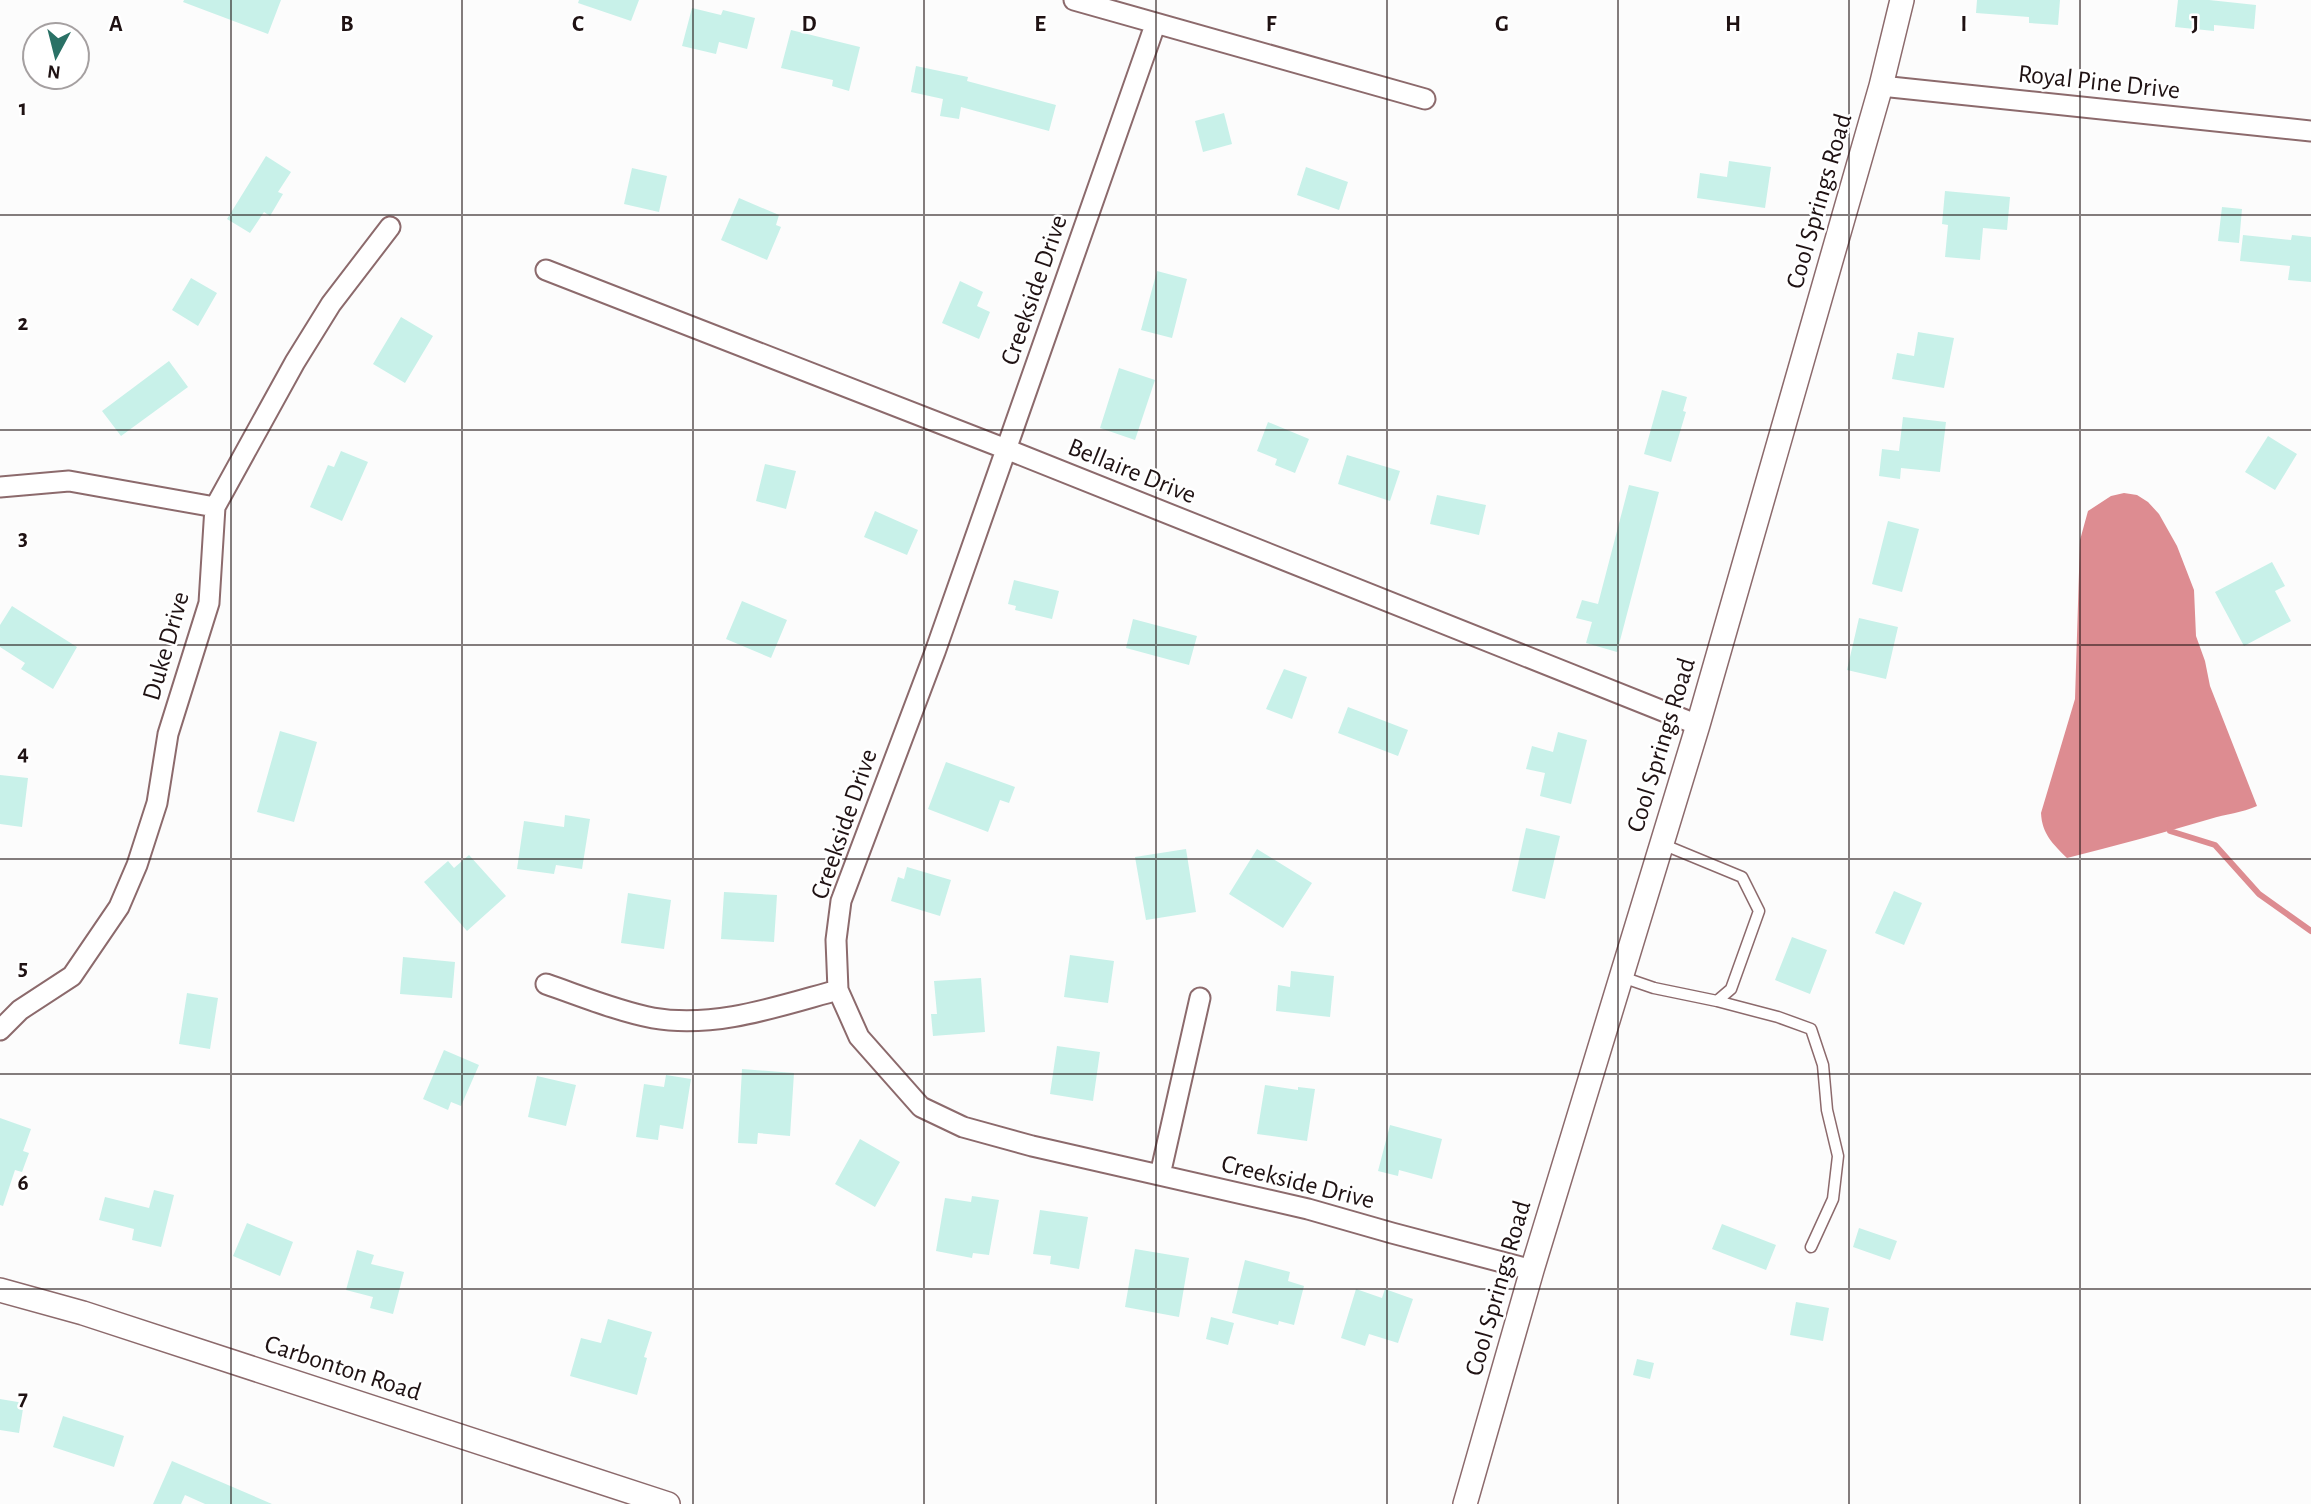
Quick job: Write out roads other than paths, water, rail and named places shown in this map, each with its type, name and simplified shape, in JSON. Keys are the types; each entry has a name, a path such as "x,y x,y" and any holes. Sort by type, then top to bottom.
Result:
{"street":[{"path":"1074,0 1425,99"},
{"name":"Cool Springs Road","path":"1465,1504 1532,1270 1698,725 1881,86 1902,0"},
{"name":"Creekside Drive","path":"1155,25 935,652 841,901 836,940 838,990 859,1037 922,1107 974,1130 1032,1146 1308,1209 1532,1270"},
{"name":"Royal Pine Drive","path":"1881,86 2311,131"},
{"name":"Duke Drive","path":"0,1030 20,1010 72,976 119,908 157,803 168,734 209,603 215,507 295,362 331,304 390,227"},
{"name":"Bellaire Drive","path":"546,270 1006,449 1698,725"},
{"path":"0,487 69,481 215,507"},
{"path":"546,984 654,1018 699,1020 737,1016 838,990"},
{"path":"1160,1175 1200,998"},
{"name":"Carbonton Road","path":"0,1290 83,1313 668,1504"}],"lane":[{"path":"1661,844 1742,877 1759,911 1731,989 1717,1001"},
{"path":"1621,977 1811,1028 1823,1065 1827,1110 1838,1156 1833,1199 1811,1247"}],"waterway":[{"path":"2171,824 2170,831 2215,845 2259,894 2311,931"}]}
